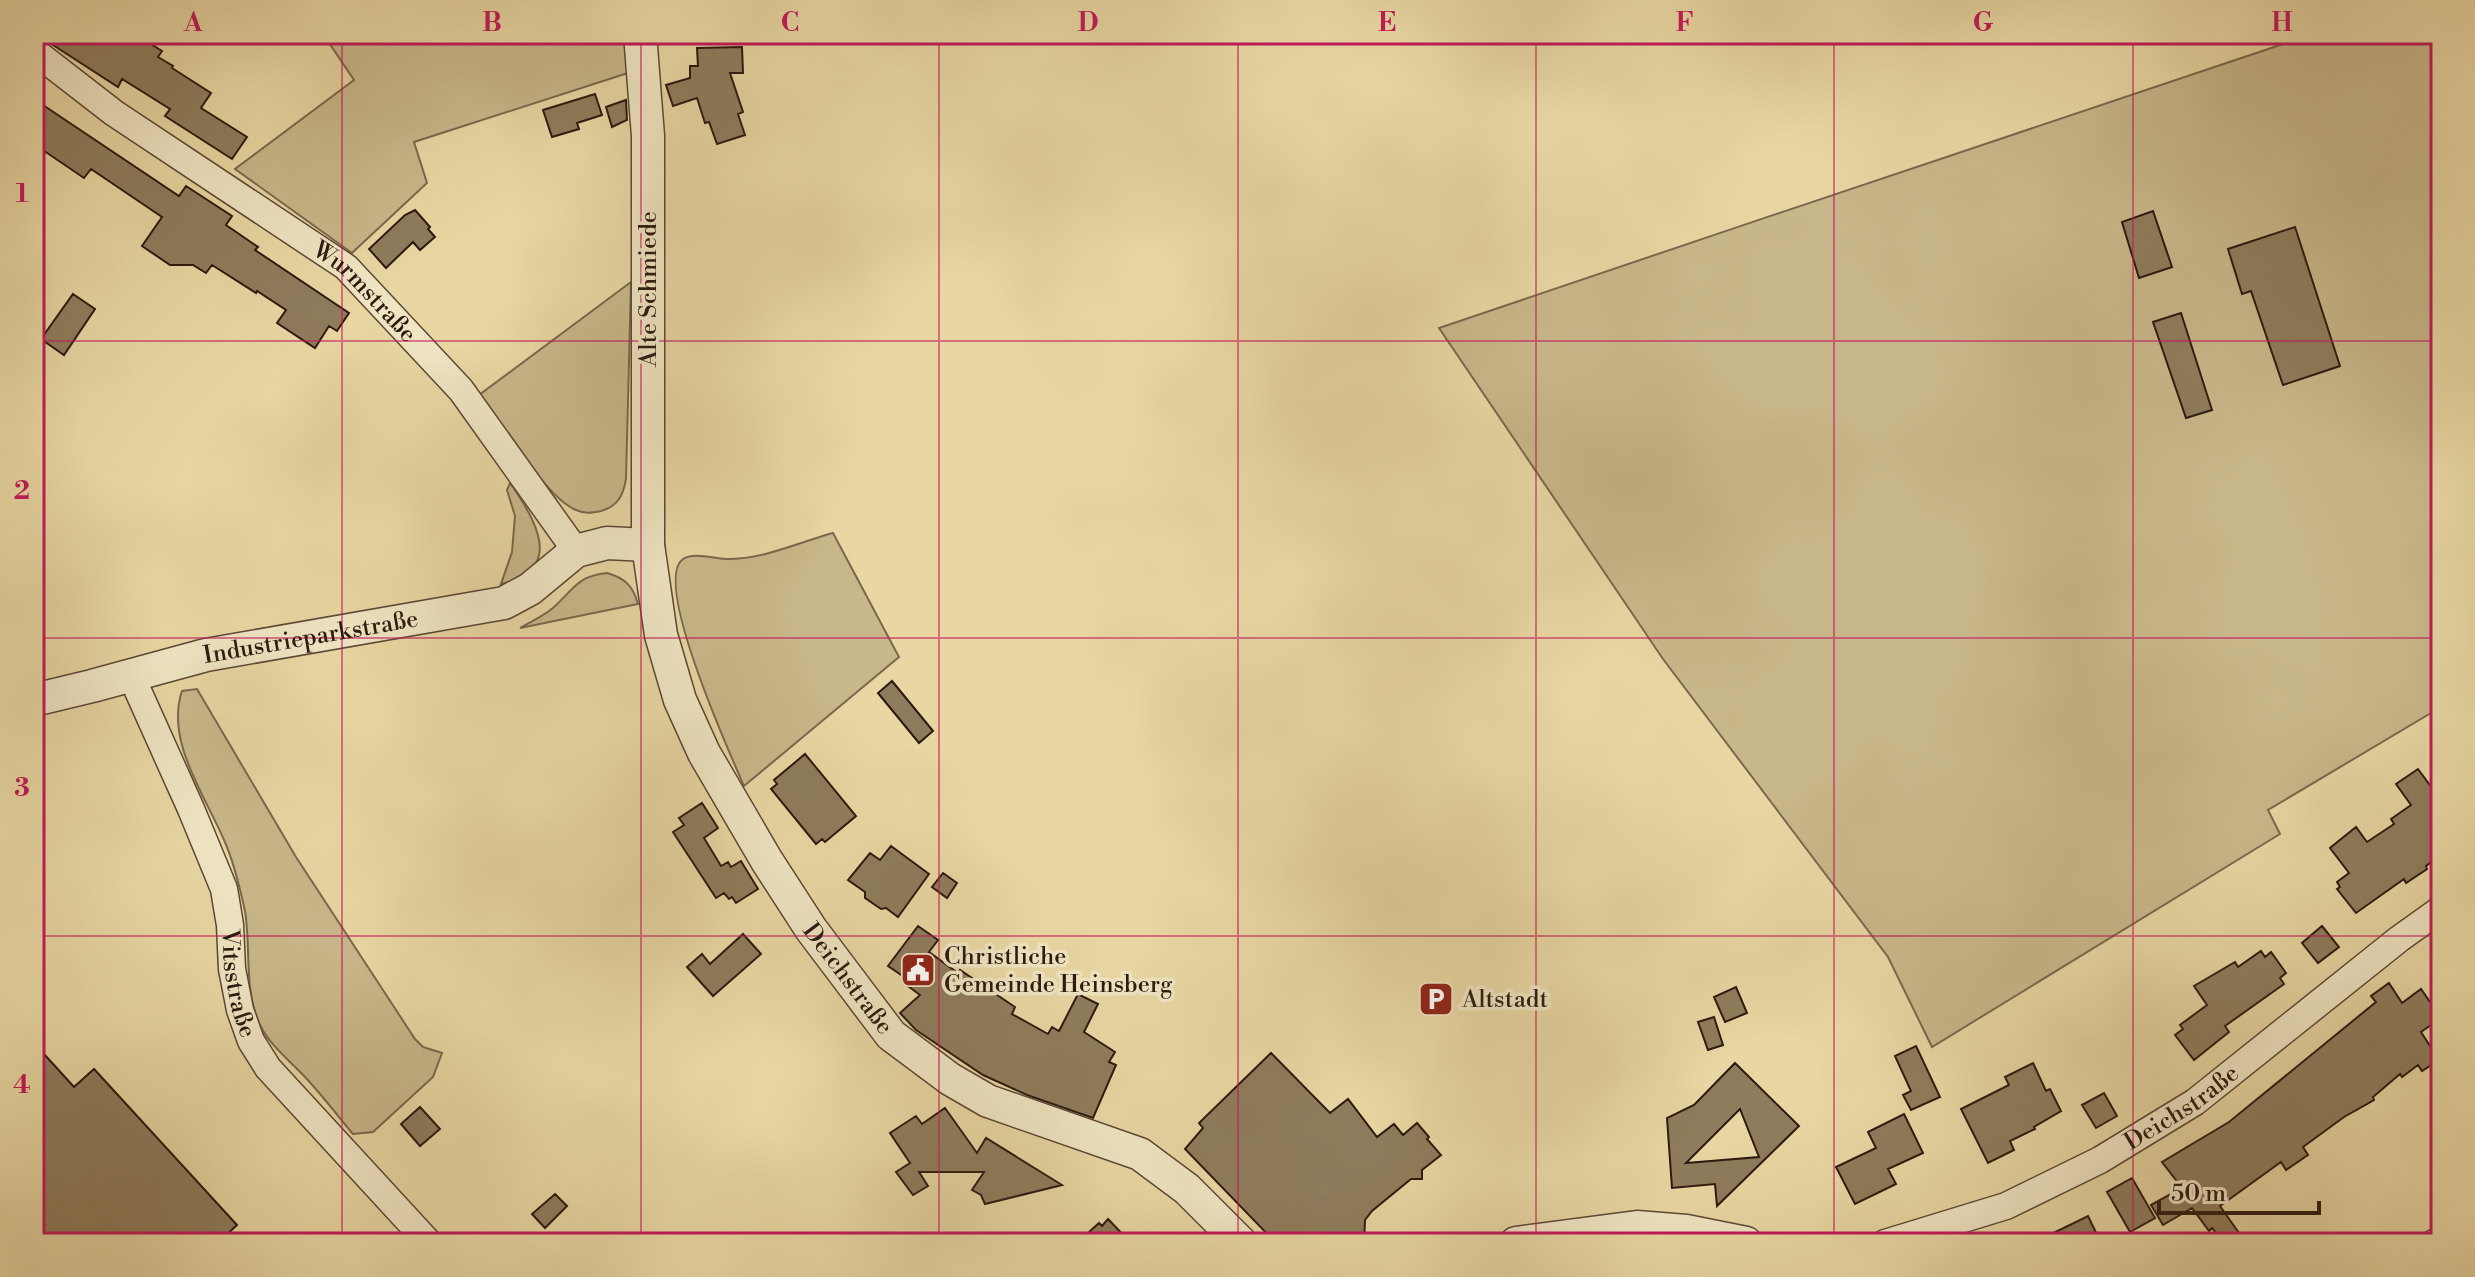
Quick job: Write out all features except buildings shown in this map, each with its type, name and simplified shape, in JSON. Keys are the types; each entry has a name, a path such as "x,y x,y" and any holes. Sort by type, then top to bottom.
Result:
{"street":[{"name":"Alte Schmiede","path":"640,34 648,136 648,545"},
{"name":"Wurmstraße","path":"34,51 114,113 346,267 461,390 576,551"},
{"path":"576,551 607,543 648,545"},
{"name":"Deichstraße","path":"648,545 661,635 680,700 704,753 811,929 891,1035 950,1079 988,1101 1140,1154 1187,1189 1241,1243"},
{"name":"Industrieparkstraße","path":"34,700 206,655 504,603 530,589 576,551"},
{"name":"Vitsstraße","path":"134,675 138,691 224,889 232,969 240,1010 251,1041 268,1068 429,1243"},
{"name":"Deichstraße","path":"1885,1243 2006,1206 2100,1160 2195,1102 2441,909"},
{"path":"1516,1243 1637,1227 1686,1231 1746,1243"},
{"path":"2434,1243 2441,1239"}],"shaded area":[{"path":"323,34 627,34 631,72 414,142 427,183 352,253 235,169 354,80"},
{"path":"2313,34 2441,34 2441,707 2268,810 2280,834 1932,1047 1888,957 1663,659 1439,328"},
{"path":"631,282 625,485 619,500 612,506 598,512 582,512 564,503 551,491 479,395"},
{"path":"510,483 535,527 539,555 533,567 521,577 501,584 512,552 515,516 507,490"},
{"path":"833,533 899,657 744,786 710,706 685,632 677,599 676,574 683,559 688,557 744,558"},
{"path":"607,573 627,584 638,604 520,628 550,610 582,580"},
{"path":"197,689 296,857 415,1039 423,1047 442,1053 433,1077 373,1132 353,1134 273,1044 258,1021 249,980 245,911 236,875 224,840 190,767 179,729 178,710 182,691"}],"place":[{"name":"Christliche Gemeinde Heinsberg","path":"918,970"},
{"name":"Altstadt","path":"1436,999"}]}
